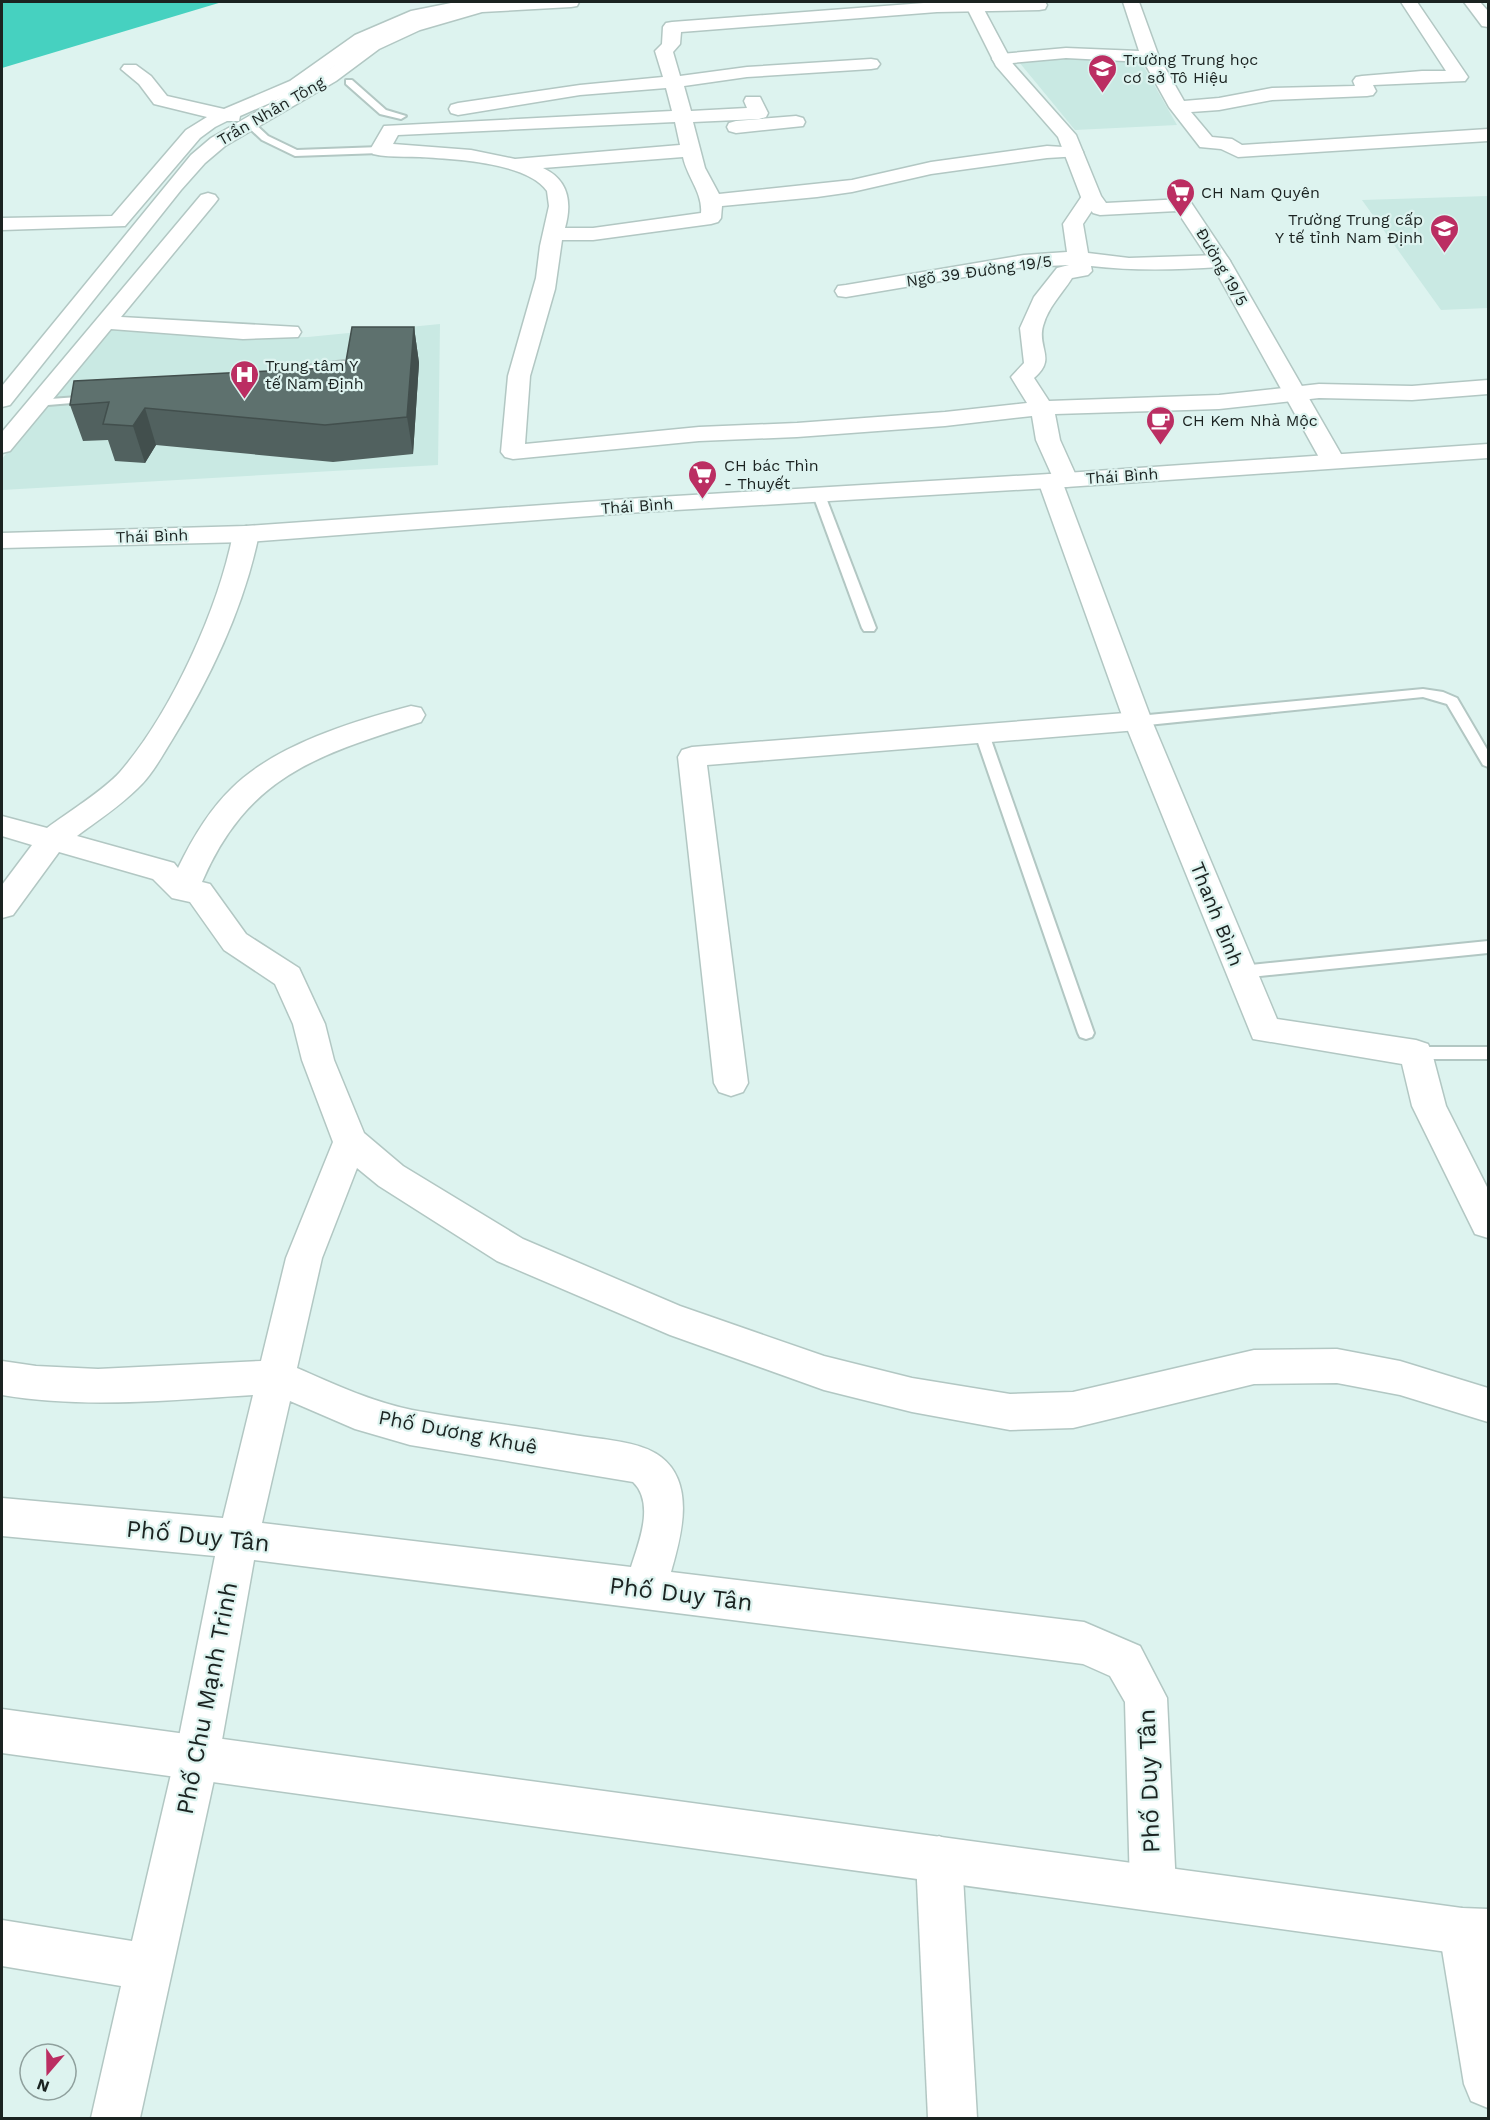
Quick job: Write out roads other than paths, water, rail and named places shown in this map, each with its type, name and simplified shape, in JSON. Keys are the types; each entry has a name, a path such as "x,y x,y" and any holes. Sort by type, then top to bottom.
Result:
{"street":[{"name":"Trần Nhân Tông","path":"2,400 198,159 218,142 330,77 373,45 414,26 480,3 571,2"},
{"path":"1131,2 1150,57 1178,107 1207,143 1225,143 1238,151 1488,135"},
{"path":"1178,107 1220,104 1272,94 1367,91 1362,81 1422,76 1459,77 1409,2"},
{"path":"1472,2 1488,22"},
{"path":"2,224 118,222 193,134 207,123 296,85 355,43 389,26 417,15 480,3"},
{"path":"973,3 1001,59 1067,135 1091,197 1073,224 1081,271 1064,272 1061,279 1045,297 1030,328 1035,363 1033,368 1022,376 1042,408"},
{"path":"553,234 593,234 711,218 712,201 695,168 664,51 670,47 673,38 672,27 973,3 1039,5"},
{"path":"1001,59 1066,53 1150,57"},
{"path":"401,116 415,116 580,90 673,82 747,72 871,64"},
{"path":"130,69 145,80 161,100 226,115 250,124"},
{"path":"512,165 687,132 759,112 753,101"},
{"path":"522,142 687,132 796,122"},
{"path":"687,132 391,130 380,150 452,154 512,165 533,171 553,184 558,195 558,209 550,245 548,276 521,365 513,452 699,434 796,430 945,419 1042,408 1218,402 1270,398 1295,393 1412,393 1488,387"},
{"path":"712,201 829,189 931,168 1047,153 1073,152"},
{"name":"Đường 19/5","path":"1091,197 1100,209 1183,205 1220,261 1333,461"},
{"path":"2,446 208,199"},
{"name":"Ngõ 39 Đường 19/5","path":"846,291 1023,261 1079,258 1129,264 1220,261"},
{"path":"107,322 243,332 290,332"},
{"name":"Thanh Bình","path":"1042,408 1058,480 1138,721 1265,1030 1416,1053"},
{"name":"Thái Bình","path":"2,541 246,534 1488,451"},
{"path":"2,907 52,840 128,781 149,754 176,711 221,620 246,534"},
{"path":"183,890 198,855 228,812 255,783 291,762 355,733 411,715"},
{"path":"731,1083 692,757 1138,721"},
{"path":"2,826 163,871 183,890 199,892 235,942 288,976 309,1024 318,1060 350,1142 391,1176 520,1254 670,1319 824,1373 912,1395 1010,1412 1073,1410 1254,1367 1337,1366 1400,1378 1488,1405"},
{"path":"1416,1053 1429,1106 1488,1223"},
{"name":"Phố Chu Mạnh Trinh","path":"115,2118 197,1757 238,1539 304,1258 350,1142"},
{"name":"Phố Dương Khuê","path":"2,1378 36,1383 98,1386 276,1377 354,1411 410,1426 619,1460 648,1470 663,1490 665,1512 645,1590"},
{"name":"Phố Duy Tân","path":"2,1517 238,1539 1084,1643 1125,1661 1146,1698 1153,1888"},
{"path":"2,1731 1475,1931 1488,2085"},
{"path":"939,1859 952,2118"},
{"path":"2,1943 149,1967"}],"lane":[{"path":"349,82 383,112 401,116"},
{"path":"250,124 265,138 295,153 380,150"},
{"path":"344,364 342,397 285,401 280,387 287,371 344,364"},
{"path":"36,403 107,398"},
{"path":"819,495 869,628"},
{"path":"1138,721 1423,693 1438,695 1452,701 1488,762"},
{"path":"981,734 1086,1034"},
{"path":"1241,972 1488,947"},
{"path":"1416,1053 1488,1053"}],"place":[{"name":"Trường Trung học cơ sở Tô Hiệu","path":"1102,94"},
{"name":"CH Nam Quyên","path":"1180,218"},
{"name":"Trường Trung cấp Y tế tỉnh Nam Định","path":"1444,254"},
{"name":"Trung tâm Y tế Nam Định","path":"244,400"},
{"name":"CH Kem Nhà Mộc","path":"1161,446"},
{"name":"CH bác Thìn - Thuyết","path":"703,500"}]}
